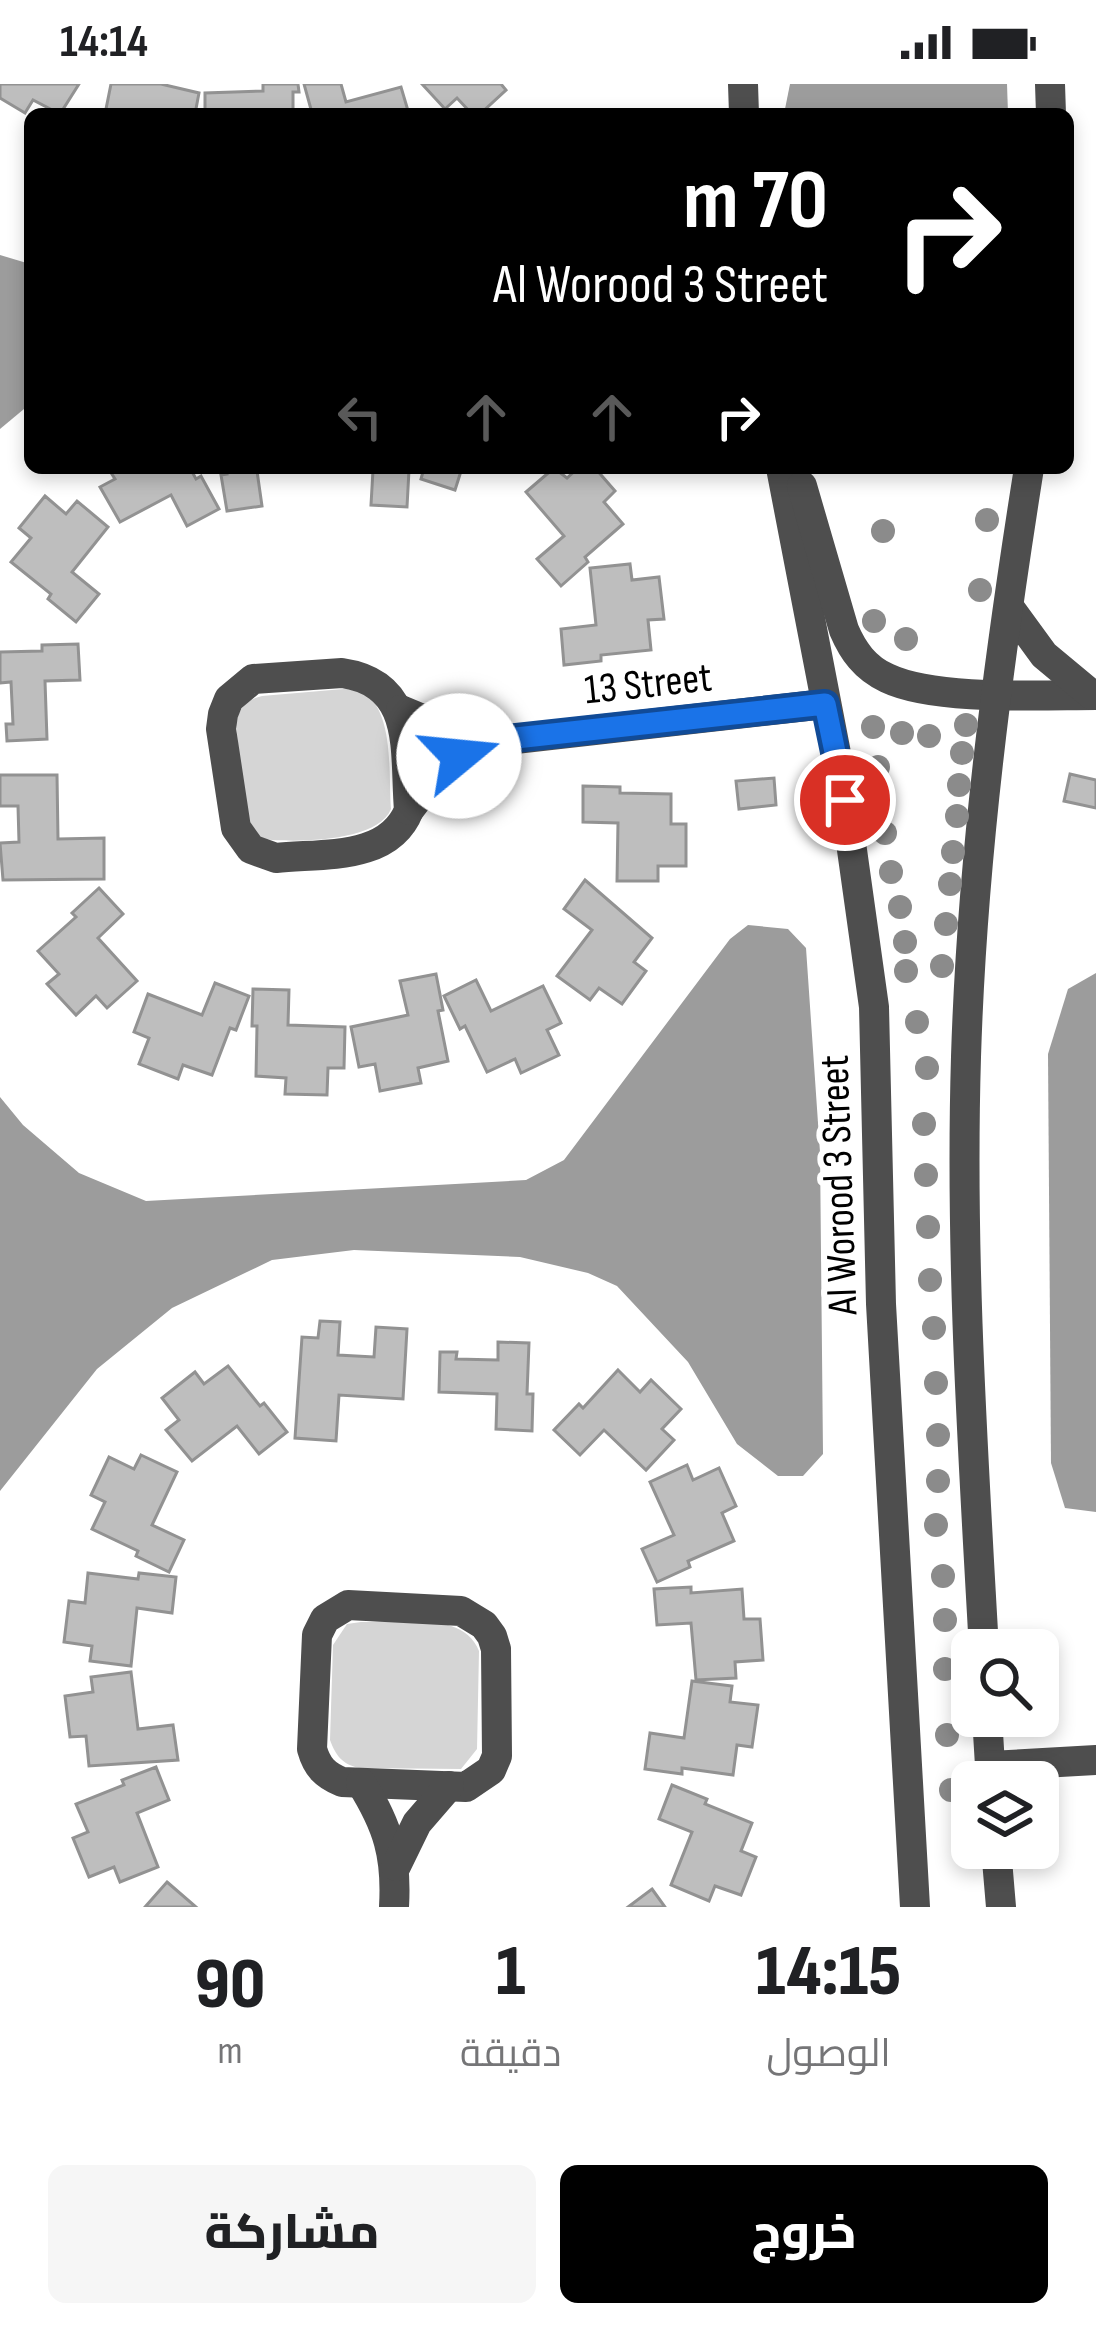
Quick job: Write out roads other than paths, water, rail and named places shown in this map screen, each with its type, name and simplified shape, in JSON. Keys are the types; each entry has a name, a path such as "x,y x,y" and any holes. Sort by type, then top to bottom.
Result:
{"street":[{"name":"Al Worood 3 Street","path":"782,474 845,800 874,1007 881,1304 915,1907"},
{"path":"800,474 853,651 890,680 997,695 1094,695"},
{"path":"982,1629 965,1305 964,1180 973,930 997,695 1028,474"},
{"path":"1009,607 1043,655 1094,695"},
{"name":"13 Street","path":"480,742 440,771 398,831 379,846 276,858 251,849 236,828 221,730 229,699 253,679 342,673 360,676 391,695 401,710 480,742 825,704"},
{"path":"401,710 409,810"},
{"path":"348,1605 461,1611 484,1625 496,1649 497,1756 480,1780 466,1786 361,1783 327,1776 316,1764 312,1749 317,1635 326,1619 348,1605"},
{"path":"1059,1765 1096,1760"},
{"path":"361,1783 382,1822 396,1866 394,1907"},
{"path":"396,1866 417,1823 449,1786"},
{"path":"998,1869 1001,1907"}]}
